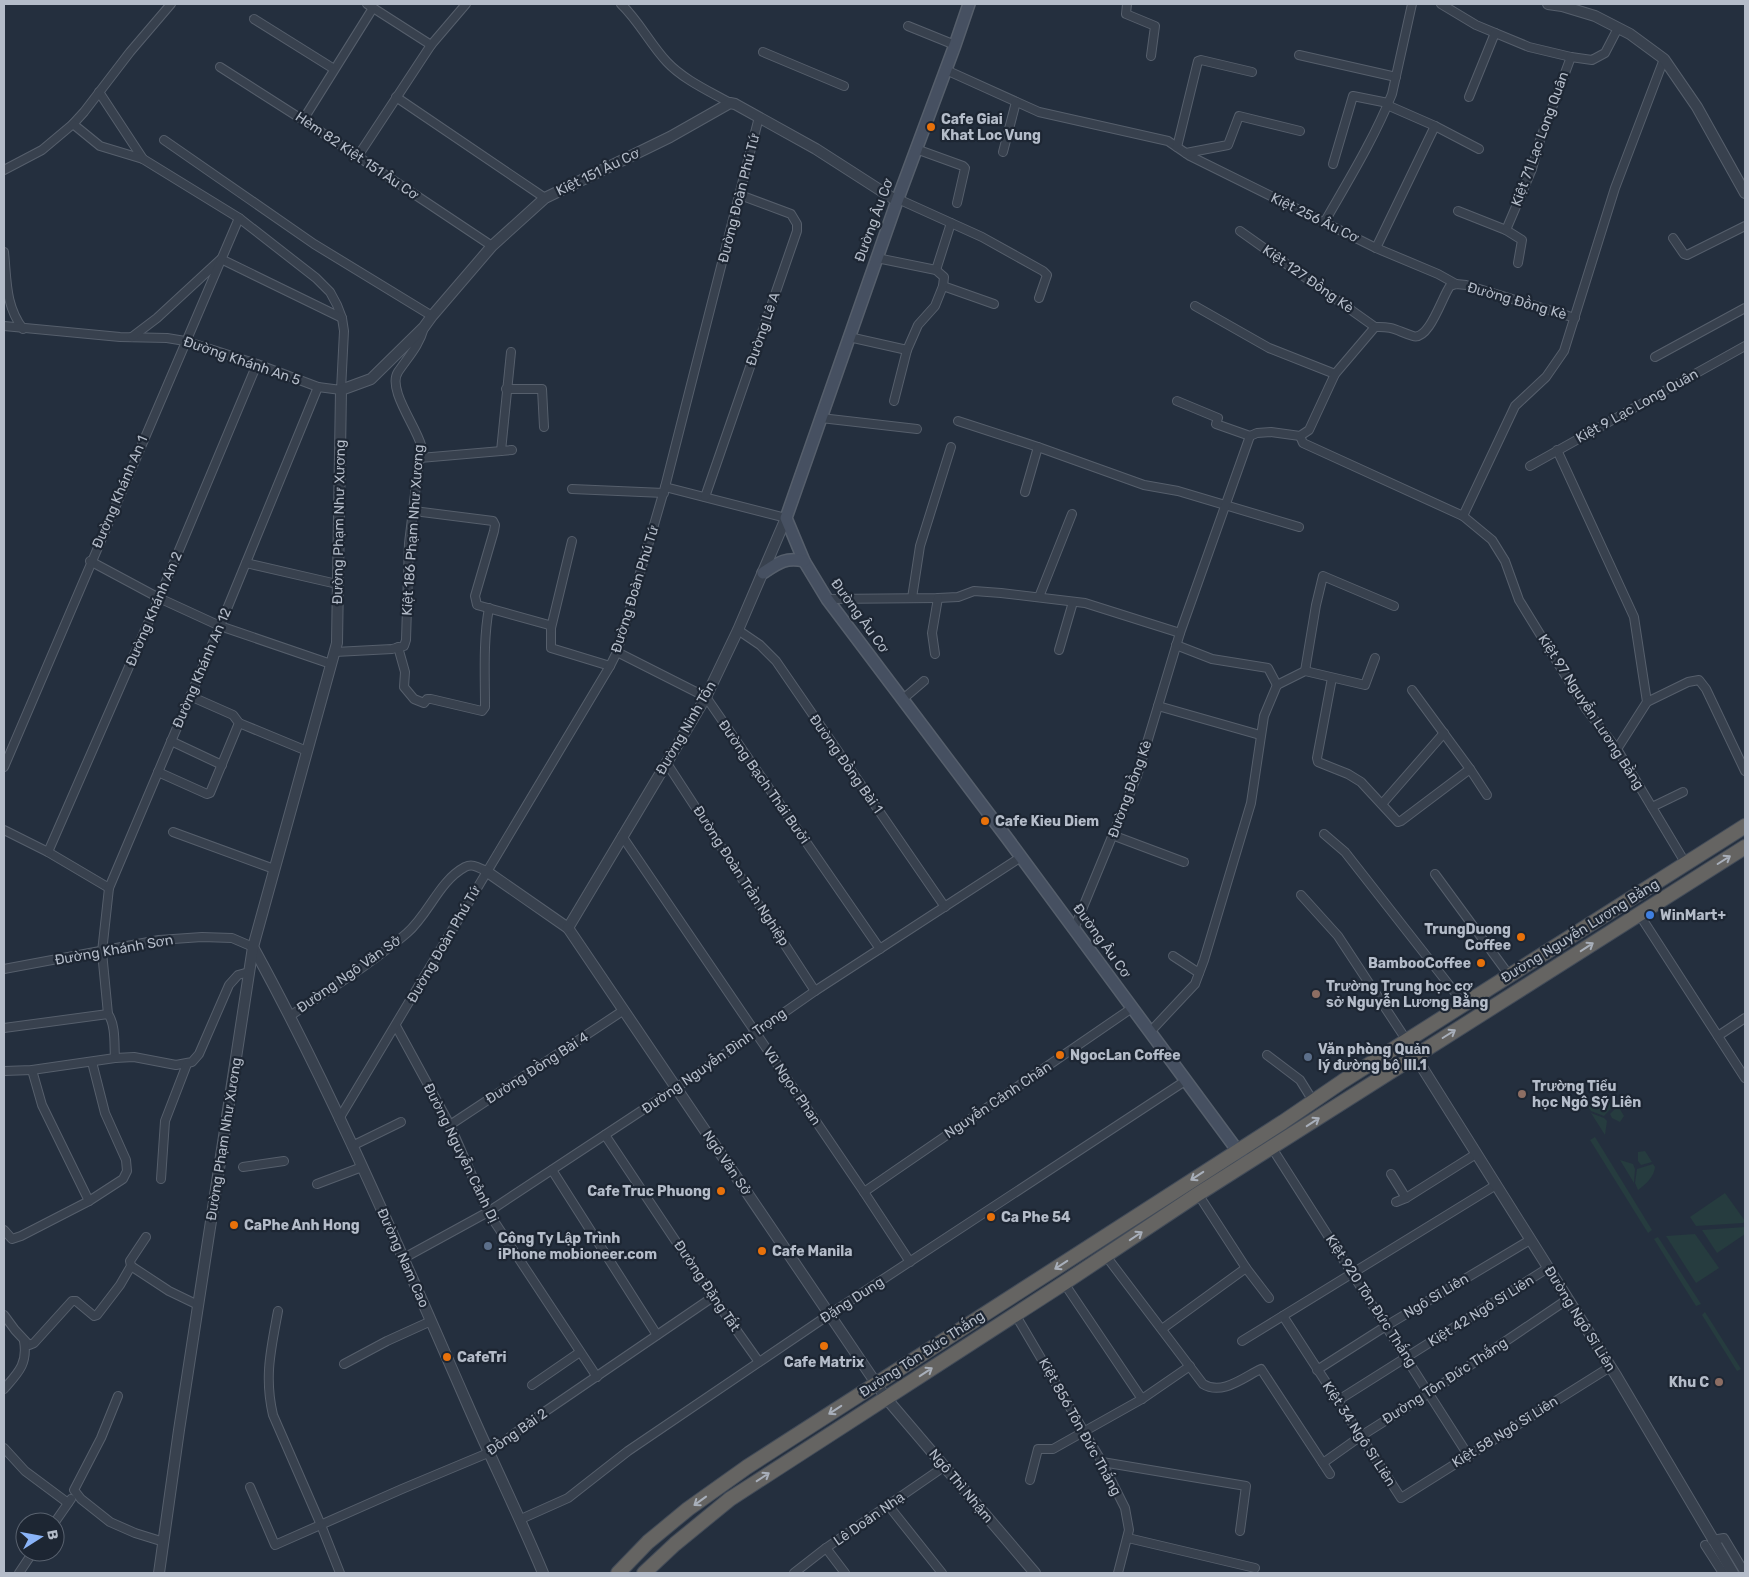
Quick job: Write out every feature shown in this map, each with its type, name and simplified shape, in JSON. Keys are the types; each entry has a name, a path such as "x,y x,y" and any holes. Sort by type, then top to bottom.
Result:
{"highway":[{"name":"Đường Nguyễn Lương Bằng","path":"1238,1150 1509,975 1745,826"},
{"name":"Đường Nguyễn Lương Bằng","path":"1247,1164 1745,847"},
{"path":"1494,985 1505,1000"},
{"name":"Đường Tôn Đức Thắng","path":"618,1573 648,1542 688,1509 747,1467 1238,1150"},
{"name":"Đường Tôn Đức Thắng","path":"644,1573 675,1544 730,1499 1247,1164"}],"main road":[{"name":"Đường Âu Cơ","path":"968,4 946,70 897,200 786,518 804,561 827,599 1021,857 1247,1164"},
{"path":"763,572 787,559 804,561"}],"street":[{"path":"4,170 42,150 73,124 171,4"},
{"path":"358,156 431,45 466,4"},
{"path":"621,4 630,12 668,63 690,80 730,103 760,117 897,200 982,237 1046,273 1046,279 1039,298"},
{"path":"1128,4 1126,14 1156,26 1151,56"},
{"path":"1324,223 1388,104 1412,4"},
{"name":"Kiệt 71 Lạc Long Quân","path":"1441,4 1476,25 1529,47 1592,60 1605,53 1618,28"},
{"path":"1548,4 1562,6 1595,16 1630,34 1664,59 1697,107 1745,193"},
{"path":"303,120 370,6 431,45"},
{"path":"254,19 334,69"},
{"path":"908,26 955,45"},
{"path":"1469,97 1495,33"},
{"path":"764,52 844,86"},
{"path":"1299,56 1396,77"},
{"name":"Kiệt 71 Lạc Long Quân","path":"1506,230 1532,168 1540,140 1571,57"},
{"name":"Đường Đồng Kè","path":"1463,516 1514,406 1546,377 1564,351 1615,188 1664,59"},
{"path":"1177,147 1198,61 1201,60 1252,72"},
{"name":"Hẻm 82 Kiệt 151 Âu Cơ","path":"220,67 358,156 492,246"},
{"name":"Kiệt 256 Âu Cơ","path":"946,70 1039,112 1168,141 1190,156 1324,223 1376,248 1438,274 1456,284"},
{"path":"99,92 143,159"},
{"path":"1333,164 1353,96 1388,104 1479,148"},
{"path":"396,97 545,198"},
{"path":"1003,152 1016,102"},
{"name":"Kiệt 151 Âu Cơ","path":"341,390 371,379 424,327 492,246 545,198 670,137 730,103"},
{"path":"1186,153 1228,144 1240,116 1300,131"},
{"name":"Đường Đoàn Phú Tứ","path":"339,1119 617,652 665,490 760,117"},
{"path":"73,124 100,146 143,159"},
{"path":"1376,248 1435,126"},
{"path":"164,140 314,244 432,316"},
{"path":"916,148 965,168 957,203"},
{"name":"Đường Phạm Như Xương","path":"143,159 239,218 316,278 330,292 337,304 344,330 341,390 337,643 253,947 198,1306 160,1573"},
{"name":"Đường Lê A","path":"705,497 797,231 797,224 791,214 740,195"},
{"path":"1458,211 1506,230 1522,240 1518,263"},
{"name":"Đường Khánh An 1","path":"4,766 90,561 239,218"},
{"path":"936,270 951,223"},
{"path":"1673,238 1684,254 1687,255 1745,226"},
{"name":"Kiệt 127 Đồng Kè","path":"1240,231 1375,327"},
{"path":"4,252 9,302 16,320 23,329"},
{"path":"877,258 936,270 944,277 943,286 935,306 918,325 907,350 894,401"},
{"path":"131,337 157,318 220,259 342,318"},
{"name":"Đường Đồng Kè","path":"1375,327 1387,326 1416,337 1422,335 1426,332 1447,290 1450,286 1456,284 1466,285 1575,318"},
{"path":"943,286 994,304"},
{"path":"1195,306 1268,348 1335,374"},
{"path":"1655,357 1745,308"},
{"name":"Đường Khánh An 5","path":"4,326 131,337 167,338 185,341 257,364 318,387 341,390"},
{"name":"Kiệt 186 Phạm Như Xương","path":"398,647 404,646 406,640 409,543 421,444 397,392 395,378 415,350 424,327"},
{"path":"1176,401 1218,418 1216,424 1250,436 1257,433 1271,432 1300,436 1309,430 1335,374 1375,327"},
{"path":"849,337 907,350"},
{"name":"Kiệt 9 Lạc Long Quân","path":"1530,466 1745,346"},
{"path":"501,451 511,352"},
{"name":"Đường Khánh An 2","path":"48,852 159,598 257,364"},
{"name":"Đường Khánh An 12","path":"108,1014 102,952 109,888 220,626 318,387"},
{"path":"506,389 542,389 544,428"},
{"path":"821,418 917,429"},
{"path":"958,421 1144,485 1178,491 1299,527"},
{"name":"Đường Đồng Kè","path":"1074,929 1137,776 1176,645 1250,436"},
{"name":"Kiệt 97 Nguyễn Lương Bằng","path":"1300,436 1303,443 1463,516 1492,540 1505,561 1519,600 1586,709 1617,749 1686,864"},
{"path":"912,598 920,546 951,447"},
{"path":"1025,492 1038,447"},
{"path":"420,458 512,450"},
{"path":"1557,450 1634,617 1647,702"},
{"path":"572,489 665,490 705,497 786,518"},
{"path":"414,511 493,521 495,525 494,531 475,596 476,605 549,624 552,628"},
{"path":"1039,597 1072,514"},
{"name":"Đường Ninh Tốn","path":"568,928 706,697 738,630 786,518"},
{"path":"572,541 552,628 551,648 610,666"},
{"path":"90,561 159,598 220,626 331,664"},
{"path":"246,563 338,584"},
{"path":"1305,671 1323,576 1394,606"},
{"path":"827,599 958,597 974,591 1039,597 1085,603 1180,633"},
{"path":"935,654 932,633 938,598"},
{"path":"1059,650 1073,602"},
{"path":"335,652 398,647 405,672 405,689 419,702 424,703 430,698 482,712 485,707 485,632 489,608"},
{"name":"Đường Đồng Bài 1","path":"738,630 760,644 776,661 945,907"},
{"path":"1176,645 1212,659 1268,668 1277,685"},
{"name":"Đường Bạch Thái Bưởi","path":"617,652 706,697 880,949"},
{"path":"1150,1032 1195,984 1251,803 1264,716 1277,685 1305,671 1365,685 1375,658"},
{"path":"1332,678 1317,758 1318,762 1355,778 1382,804 1396,821 1401,822 1470,769"},
{"path":"1617,749 1647,702 1688,682 1700,680 1745,771"},
{"path":"903,699 924,681"},
{"path":"1412,690 1487,795"},
{"path":"190,696 233,715 239,723 307,751"},
{"path":"1158,706 1260,735"},
{"path":"158,772 207,794 210,793 239,723"},
{"path":"1382,804 1444,733"},
{"path":"171,742 222,765"},
{"name":"Đường Đoàn Trần Nghiệp","path":"666,762 815,991"},
{"path":"1652,807 1683,792"},
{"path":"4,830 48,852 109,888"},
{"path":"173,832 274,869"},
{"path":"1324,834 1345,852 1464,1004"},
{"path":"1112,835 1184,862"},
{"name":"Vũ Ngọc Phan","path":"622,836 910,1262"},
{"name":"Đường Nguyễn Đình Trọng","path":"404,1258 488,1212 676,1088 815,991 1021,857"},
{"name":"Đường Ngô Văn Sở","path":"290,1016 365,965 408,932 451,876 467,866 474,865 486,872 568,928"},
{"path":"1435,874 1509,975"},
{"path":"1301,895 1338,936 1407,1041"},
{"path":"1639,914 1745,1078"},
{"name":"Ngô Văn Sở","path":"568,928 886,1398"},
{"name":"Đường Khánh Sơn","path":"4,969 159,940 202,937 232,938 253,947"},
{"name":"Đường Nam Cao","path":"253,947 290,1016 362,1167 404,1258 488,1453 544,1573"},
{"path":"1173,956 1199,973"},
{"path":"4,1071 32,1070 114,1058 134,1057 176,1065 188,1064 195,1060 199,1054 229,984 238,975 249,972"},
{"name":"Nguyễn Cảnh Chân","path":"864,1192 1132,1008"},
{"name":"Đường Đồng Bài 4","path":"450,1125 624,1010"},
{"path":"4,1028 108,1014 112,1029 114,1058"},
{"path":"1718,1036 1745,1018"},
{"name":"Đường Nguyễn Cảnh Dị","path":"396,1026 450,1125 488,1212 597,1377"},
{"path":"1267,1055 1300,1080 1313,1101"},
{"name":"Đường Ngô Sĩ Liên","path":"1415,1056 1610,1366 1670,1466 1711,1545 1732,1573"},
{"path":"4,1230 12,1239 89,1201 123,1179 127,1171 126,1160 105,1113 92,1062"},
{"path":"161,1179 164,1128 167,1113 188,1064"},
{"path":"32,1070 42,1105 89,1201"},
{"name":"Đặng Dung","path":"520,1519 568,1498 628,1452 830,1314 1185,1081"},
{"path":"352,1146 401,1122"},
{"name":"Đường Đặng Tất","path":"605,1135 713,1297 759,1362"},
{"name":"Kiệt 920 Tôn Đức Thắng","path":"1272,1148 1468,1455"},
{"path":"1396,1202 1406,1198 1476,1154"},
{"path":"243,1167 284,1161"},
{"path":"317,1184 362,1167"},
{"path":"552,1170 657,1336"},
{"path":"1391,1174 1406,1198"},
{"path":"1242,1341 1354,1274 1496,1185"},
{"path":"1198,1194 1246,1268 1269,1298"},
{"path":"4,1314 29,1345 34,1343 72,1301 76,1301 91,1314 97,1315 120,1285 131,1266 130,1261 146,1237"},
{"name":"Ngô Sĩ Liên","path":"1317,1370 1386,1326 1530,1240"},
{"path":"1106,1256 1203,1384 1214,1388 1226,1387 1261,1369 1330,1474"},
{"path":"131,1266 169,1291 198,1306"},
{"path":"1162,1329 1246,1268"},
{"name":"Kiệt 42 Ngô Sĩ Liên","path":"1337,1401 1548,1268"},
{"path":"1064,1283 1142,1399"},
{"name":"Đồng Bài 2","path":"250,1487 275,1545 488,1453 537,1417 713,1297"},
{"name":"Đường Tôn Đức Thắng","path":"1323,1463 1568,1299"},
{"path":"278,1311 269,1359 269,1396 273,1415 321,1524 340,1573"},
{"name":"Kiệt 856 Tôn Đức Thắng","path":"1015,1314 1085,1431 1128,1516 1128,1538 1118,1573"},
{"name":"Kiệt 34 Ngô Sĩ Liên","path":"1283,1316 1401,1498"},
{"path":"344,1364 387,1341 431,1321"},
{"path":"4,1389 18,1373 26,1356 24,1341"},
{"path":"532,1385 580,1352"},
{"path":"1030,1480 1038,1449 1053,1449 1142,1399 1190,1366"},
{"name":"Kiệt 58 Ngô Sĩ Liên","path":"1401,1498 1610,1366"},
{"path":"62,1512 75,1493 74,1490 101,1438 118,1396"},
{"name":"Ngô Thì Nhậm","path":"886,1398 1035,1573"},
{"path":"4,1448 25,1471 68,1503"},
{"path":"1102,1462 1246,1486 1240,1531"},
{"name":"Lê Doãn Nhạ","path":"794,1573 826,1548 945,1466"},
{"path":"75,1493 110,1522 135,1533 164,1542"},
{"path":"888,1505 942,1573"},
{"path":"1128,1538 1255,1568"},
{"path":"1723,1573 1711,1545 1724,1538 1745,1573"},
{"path":"826,1548 845,1573"},
{"path":"19,1573 27,1562"}],"green space":[{"path":"1613,1099 1616,1103 1604,1116 1591,1111 1587,1105 1594,1101"},
{"path":"1618,1106 1624,1116 1620,1122 1612,1118 1610,1114"},
{"path":"1591,1113 1607,1121 1605,1135"},
{"path":"1595,1137 1652,1230 1648,1233 1590,1140"},
{"path":"1645,1151 1652,1162 1641,1165 1638,1161 1638,1152"},
{"path":"1620,1160 1633,1164 1635,1169 1634,1183"},
{"path":"1653,1164 1655,1167 1651,1177 1638,1190 1635,1183 1637,1169"},
{"path":"1725,1193 1745,1221 1743,1223 1696,1226 1690,1217"},
{"path":"1745,1227 1745,1234 1717,1253 1702,1230"},
{"path":"1695,1234 1719,1268 1696,1283 1666,1236"},
{"path":"1658,1237 1701,1304 1696,1306 1654,1239"},
{"path":"1705,1312 1741,1369 1737,1371 1702,1315"}],"place":[{"name":"Cafe Giai Khat Loc Vung","path":"931,127"},
{"name":"Cafe Kieu Diem","path":"985,821"},
{"name":"WinMart+","path":"1650,915"},
{"name":"TrungDuong Coffee","path":"1521,937"},
{"name":"BambooCoffee","path":"1481,963"},
{"name":"Trường Trung học cơ sở Nguyễn Lương Bằng","path":"1316,994"},
{"name":"NgocLan Coffee","path":"1060,1055"},
{"name":"Văn phòng Quản lý đường bộ III.1","path":"1308,1057"},
{"name":"Trường Tiểu học Ngô Sỹ Liên","path":"1522,1094"},
{"name":"Cafe Truc Phuong","path":"721,1191"},
{"name":"Ca Phe 54","path":"991,1217"},
{"name":"CaPhe Anh Hong","path":"234,1225"},
{"name":"Công Ty Lập Trình iPhone mobioneer.com","path":"488,1246"},
{"name":"Cafe Manila","path":"762,1251"},
{"name":"Cafe Matrix","path":"824,1346"},
{"name":"CafeTri","path":"447,1357"},
{"name":"Khu C","path":"1719,1382"}]}
